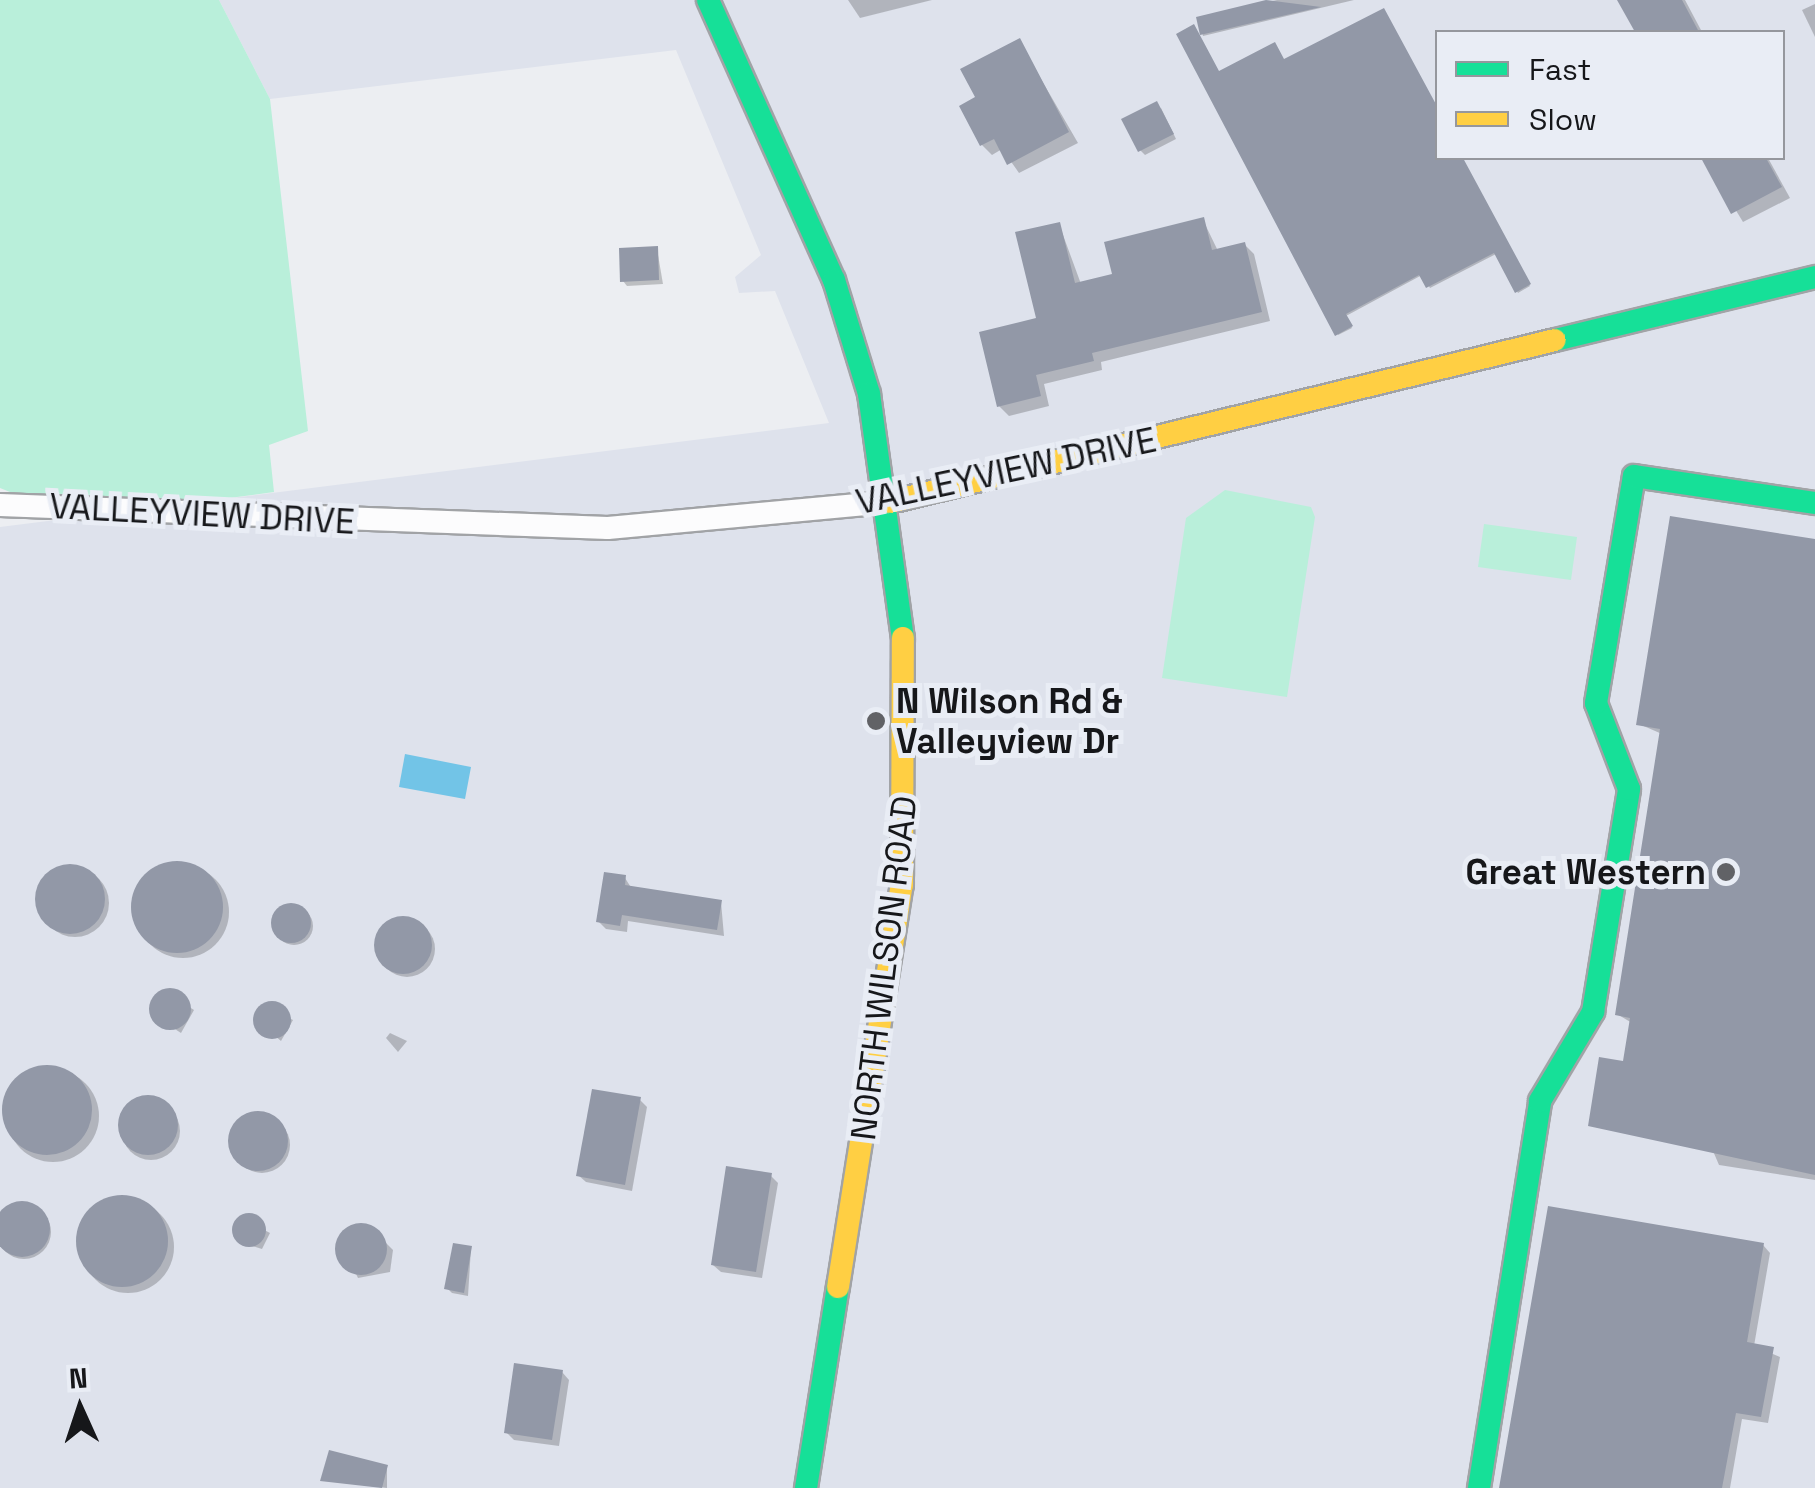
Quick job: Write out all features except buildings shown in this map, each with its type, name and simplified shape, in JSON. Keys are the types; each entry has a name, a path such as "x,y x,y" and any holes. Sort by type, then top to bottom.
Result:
{"street":[{"name":"NORTH WILSON ROAD","path":"708,0 826,256 890,502 907,682 902,884 806,1488"},
{"name":"VALLEYVIEW DRIVE","path":"0,505 589,528 890,502 1815,276"},
{"path":"1479,1488 1540,1101 1593,1012 1626,808 1628,789 1596,703 1634,476 1815,502"}],"shaded area":[{"path":"219,0 1815,0 1815,1488 0,1488 0,527 829,423 775,291 739,293 735,277 761,255 676,50 270,99"}],"green space":[{"path":"0,0 219,0 270,99 308,431 269,445 274,492 214,500 20,496 0,488"},
{"path":"1225,490 1311,507 1315,517 1287,697 1162,678 1186,518"},
{"path":"1484,524 1577,537 1571,580 1478,567"}],"water":[{"path":"405,754 471,767 465,799 399,787"}],"traffic: fast":[{"path":"708,0 834,280 869,394 903,638"},
{"path":"1555,340 1815,277"},
{"path":"1479,1488 1540,1101 1593,1012 1629,789 1596,703 1634,476 1815,503"},
{"path":"806,1488 838,1287"}],"traffic: slow":[{"path":"890,502 1555,340"},
{"path":"838,1287 902,885 903,638"}],"place":[{"name":"N Wilson Rd & Valleyview Dr","path":"876,721"},
{"name":"Great Western","path":"1726,872"}]}
